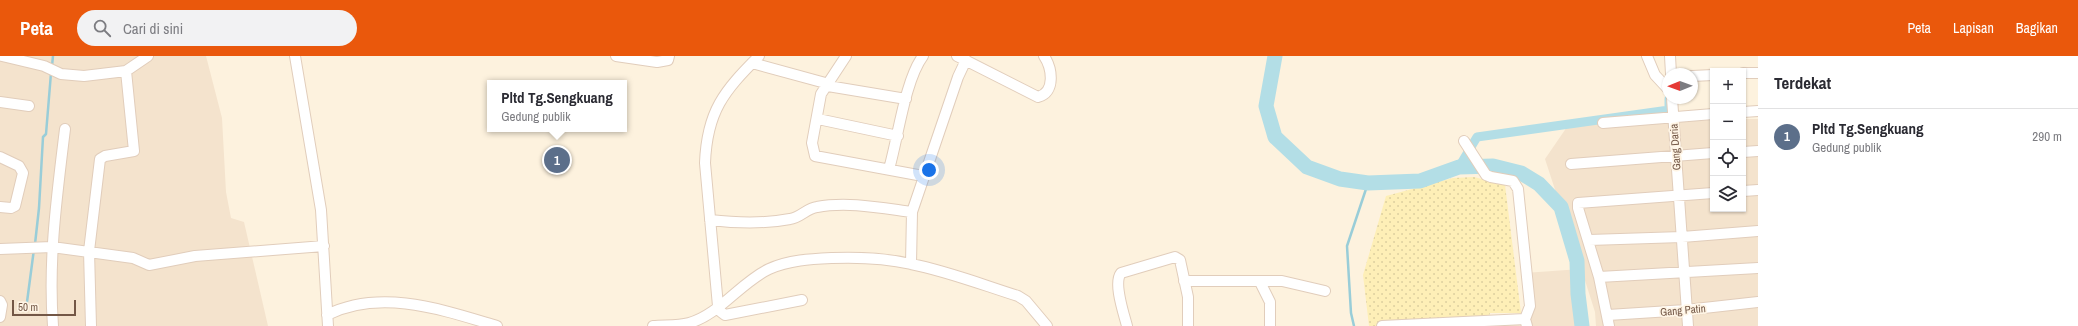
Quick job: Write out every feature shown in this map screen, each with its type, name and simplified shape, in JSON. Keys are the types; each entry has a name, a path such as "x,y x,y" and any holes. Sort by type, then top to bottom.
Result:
{"street":[{"path":"2,56 46,63 61,74 84,76 126,71 148,56"},
{"path":"295,56 321,210 328,326"},
{"path":"616,56 657,62 668,58"},
{"path":"846,56 821,94 818,119 812,143 815,156 923,176"},
{"path":"889,169 906,99 918,62 923,56"},
{"path":"911,264 912,212 958,77 961,58 1038,97 1044,95 1050,87 1050,68 1044,56"},
{"path":"1647,56 1650,68 1662,83"},
{"path":"1670,56 1671,68"},
{"path":"802,300 725,315 721,312 718,306 705,163 709,127 724,95 756,60 828,85 906,99"},
{"path":"91,326 89,251 100,159 105,156 134,151 126,71"},
{"path":"1746,73 1758,72"},
{"path":"1698,76 1710,75"},
{"path":"0,102 29,106"},
{"name":"Gang Daria","path":"1672,104 1688,326"},
{"path":"1746,112 1758,111"},
{"path":"1603,123 1710,114"},
{"path":"818,119 898,136"},
{"path":"53,326 51,294 52,247 65,129"},
{"path":"1382,326 1526,323 1530,306 1518,189 1513,181 1491,177 1483,171 1464,141"},
{"path":"1746,152 1758,151"},
{"path":"1570,164 1710,153"},
{"path":"0,157 19,166 23,173 15,206 10,208 0,207"},
{"path":"1746,191 1758,190"},
{"path":"1609,326 1608,315 1599,277 1589,240 1578,208 1580,202 1710,193"},
{"path":"710,220 735,223 790,219 816,207 834,205 882,208 912,212"},
{"path":"1589,240 1682,237 1758,231"},
{"path":"0,250 52,247 133,258 148,265 195,256 324,246"},
{"path":"1127,326 1117,285 1117,280 1121,273 1175,257 1180,260 1188,297 1188,326"},
{"path":"653,326 689,323 698,320 747,282 770,269 788,263 814,258 845,258 911,264 1018,296 1026,300 1047,326"},
{"path":"1599,277 1758,268"},
{"path":"1184,281 1297,283 1325,291"},
{"path":"1260,282 1270,302 1270,326"},
{"path":"0,301 2,305 0,318"},
{"name":"Gang Patin","path":"1608,315 1686,310 1758,302"},
{"path":"327,315 336,311 357,306 406,303 431,307 497,326"}],"shaded area":[{"path":"0,56 206,56 222,118 226,192 231,218 244,222 268,326 0,326"},
{"path":"1746,119 1758,119 1758,326 1596,326 1595,312 1582,271 1588,326 1492,326 1493,324 1529,325 1524,273 1581,269 1545,159 1569,124 1710,120 1710,212 1746,212"}],"sand":[{"path":"1474,177 1505,185 1521,313 1490,313 1486,326 1369,326 1363,275 1386,196 1453,178"}],"waterway":[{"path":"52,66 53,56"},
{"path":"1275,56 1266,106 1275,137 1307,167 1340,179 1368,183 1420,181 1459,167 1493,166 1521,173 1539,184 1561,207 1577,261 1578,294 1582,326"},
{"path":"35,244 39,208 43,137 46,134 51,73"},
{"path":"1459,167 1477,137 1669,110 1669,104"},
{"path":"1354,326 1351,313 1347,246 1368,183"},
{"path":"27,302 34,249"}],"place":[{"name":"Pltd Tg.Sengkuang","path":"557,160"}]}
